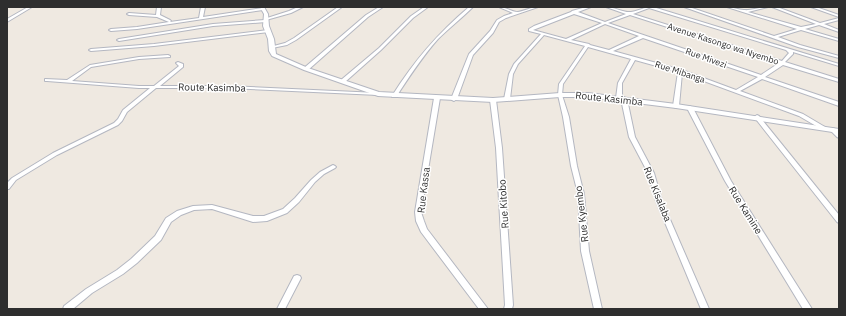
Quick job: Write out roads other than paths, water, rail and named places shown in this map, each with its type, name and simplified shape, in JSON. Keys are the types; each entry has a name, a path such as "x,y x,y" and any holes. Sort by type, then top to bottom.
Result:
{"street":[{"path":"7,21 30,7"},
{"path":"158,16 159,7"},
{"path":"201,18 203,7"},
{"path":"119,40 213,25 265,20 301,7"},
{"path":"110,30 136,28 263,8 266,14 265,20 268,31 272,39 272,47 291,42 340,7"},
{"path":"306,69 367,16 381,7"},
{"path":"343,81 380,49 412,16 426,7"},
{"path":"394,96 413,65 438,35 471,7"},
{"path":"501,7 516,13"},
{"path":"454,99 471,55 492,32 501,18 536,7"},
{"name":"Rue Mivezi","path":"568,7 575,12 605,23 760,78 839,104"},
{"path":"575,12 589,7"},
{"name":"Avenue Kasongo wa Nyembo","path":"608,7 839,81"},
{"path":"567,40 605,23 649,7 839,65"},
{"path":"686,7 742,25 775,38 839,57"},
{"path":"729,7 839,40"},
{"path":"744,12 766,7"},
{"path":"774,7 839,31"},
{"path":"813,7 839,16"},
{"name":"Rue Mibanga","path":"575,12 531,28 530,30 680,71 801,114 823,128"},
{"path":"129,14 158,16 172,22"},
{"path":"775,38 799,29 839,19"},
{"path":"91,50 154,45 268,31"},
{"path":"507,99 511,74 516,64 544,34"},
{"path":"611,51 643,36"},
{"path":"560,95 561,84 588,45"},
{"name":"Route Kasimba","path":"272,47 274,55 306,69 378,94"},
{"path":"737,91 782,63 791,53 788,50"},
{"path":"67,82 90,66 139,58 168,56"},
{"path":"622,99 622,77 634,58"},
{"path":"7,187 14,179 55,154 116,124 126,111 181,66 181,64 178,63"},
{"path":"676,106 680,71"},
{"name":"Route Kasimba","path":"47,80 155,87 225,86 454,99 493,100 560,95 588,95 757,117 836,130"},
{"name":"Rue Kyembo","path":"560,95 566,117 574,166 581,194 586,251 598,309"},
{"name":"Rue Kassa","path":"437,98 418,212 420,221 424,230 484,309"},
{"name":"Rue Kisalaba","path":"622,99 632,137 651,173 659,201 705,309"},
{"name":"Rue Kitobo","path":"493,100 500,163 509,305 508,309"},
{"name":"Rue Kamine","path":"690,108 728,180 808,309"},
{"path":"757,117 839,220"},
{"path":"836,130 839,136"},
{"path":"67,309 88,291 120,272 158,238 168,220 180,213 192,208 212,207 253,219 265,219 285,211 313,181 322,173 333,167"},
{"path":"281,309 297,278"}]}
